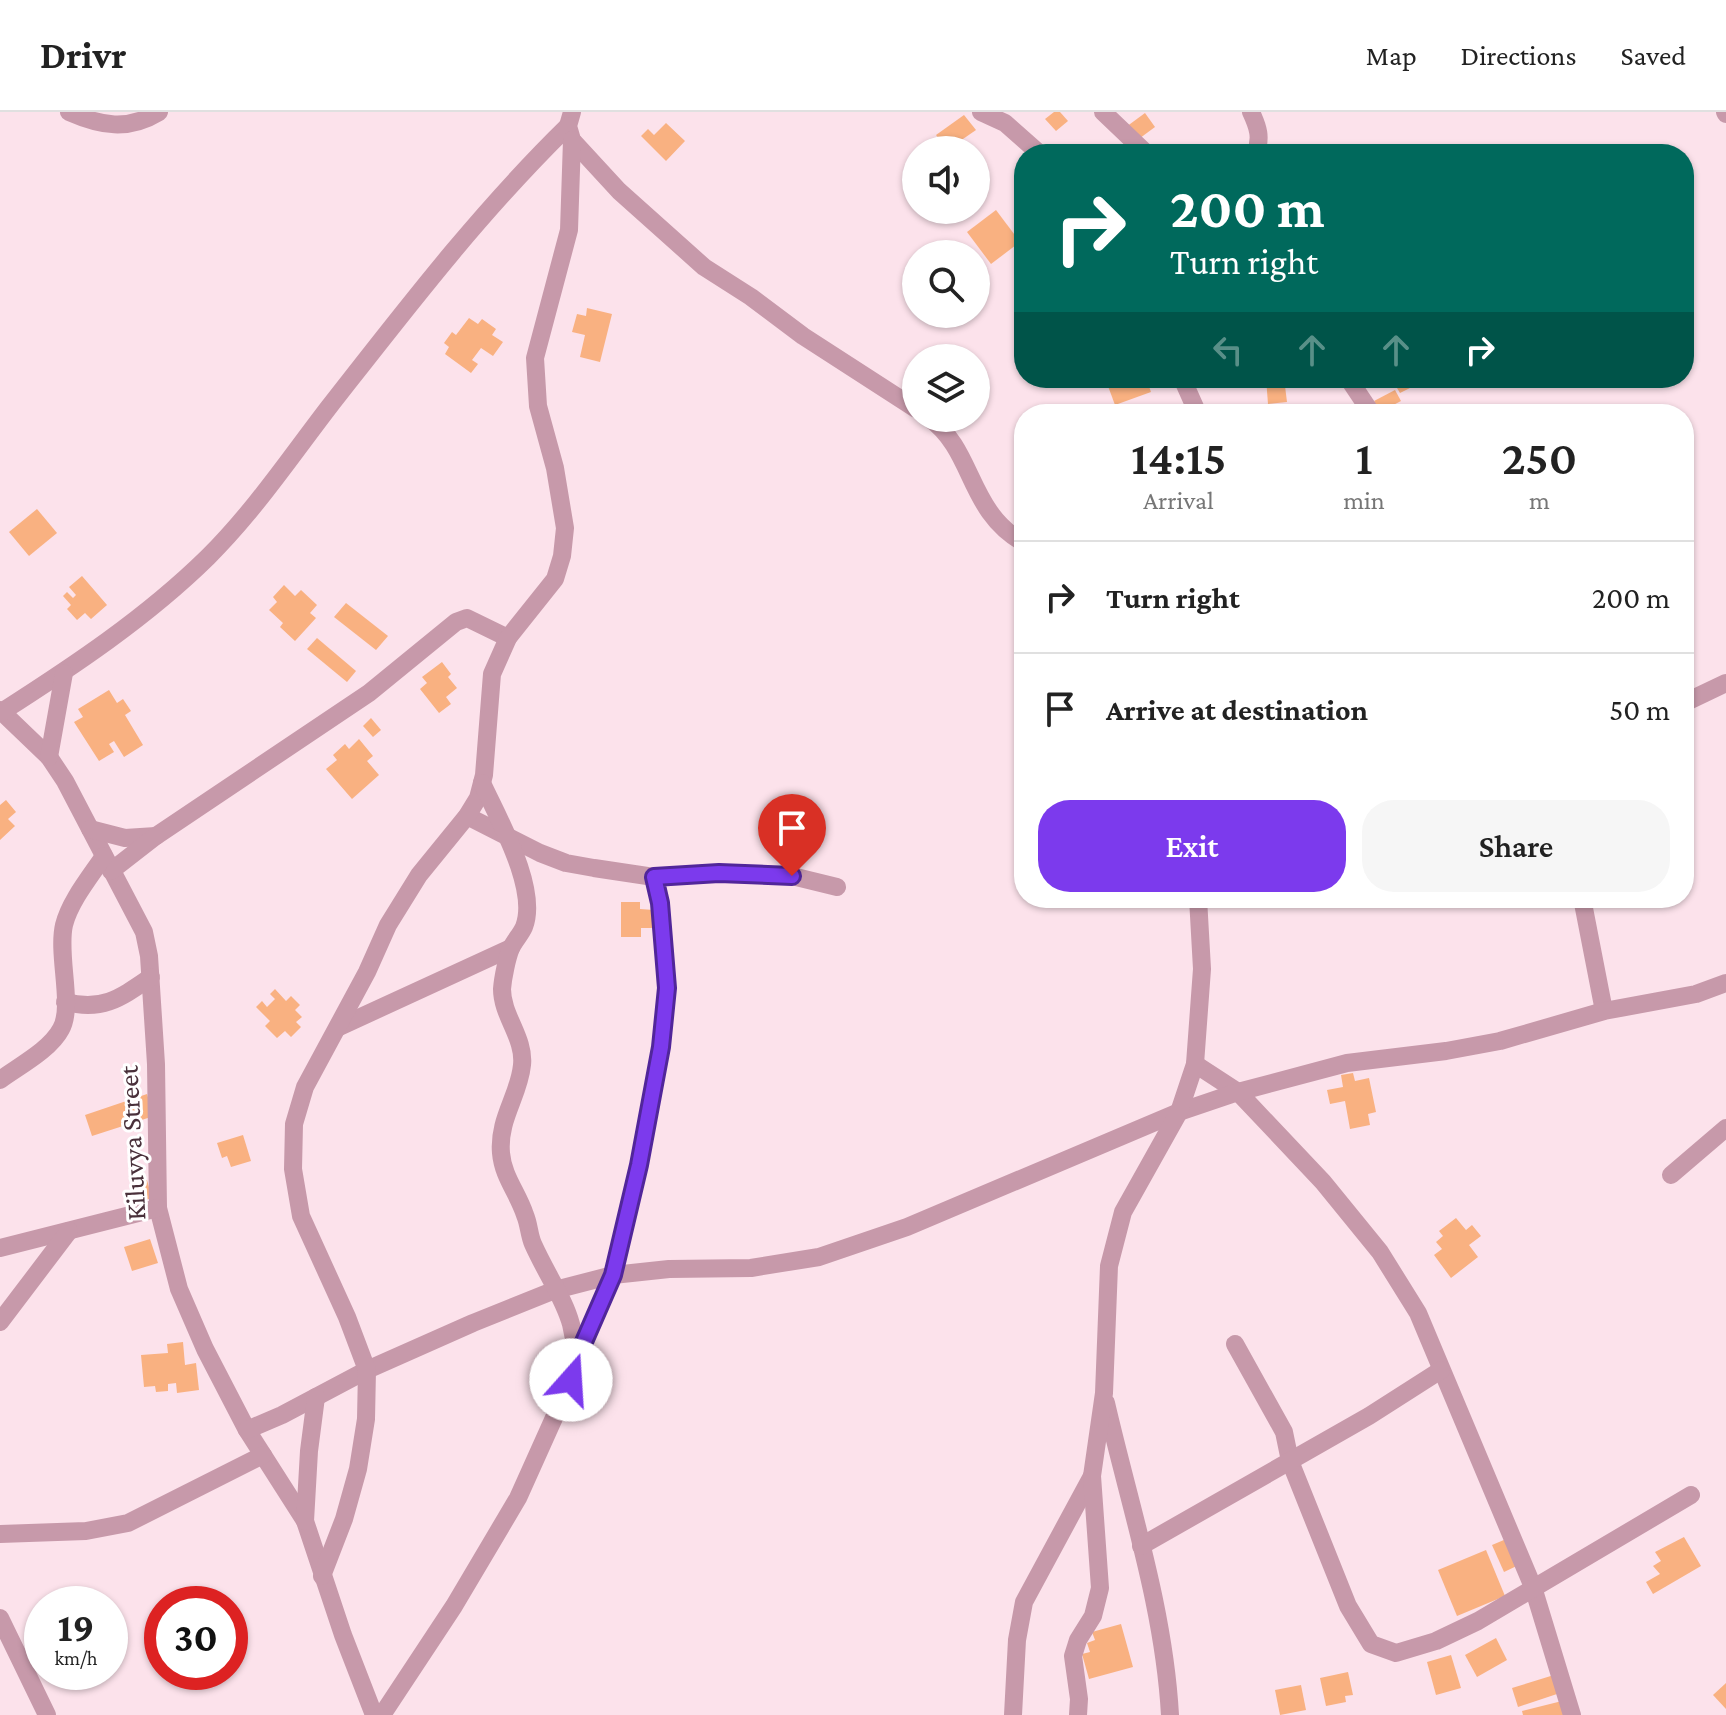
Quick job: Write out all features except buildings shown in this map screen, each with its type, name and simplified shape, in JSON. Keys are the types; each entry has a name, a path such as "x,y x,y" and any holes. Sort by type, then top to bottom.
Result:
{"street":[{"path":"69,112 89,121 119,126 139,123 159,112"},
{"path":"981,112 1005,123 1029,144"},
{"path":"1103,112 1137,144"},
{"path":"1251,112 1259,131 1259,144"},
{"path":"570,126 619,191 704,267 902,400"},
{"path":"322,1576 344,1519 358,1469 366,1419 367,1370 347,1317 301,1216 293,1169 294,1124 305,1087 339,1027 388,925 419,875 467,816 482,783 492,674 508,638 555,579 562,556 565,528 555,468 538,406 535,358 569,230 570,126"},
{"path":"1,712 64,673 130,624 217,547 268,491 326,411 463,236 527,166 570,126"},
{"path":"943,432 958,451 983,504 996,523 1014,536"},
{"path":"0,1080 60,1032 66,1019 62,959 64,925 79,893 108,864 156,836 369,693 456,622 467,618 508,638"},
{"path":"49,757 64,673"},
{"path":"1694,698 1726,683"},
{"name":"Kiluvya Street","path":"1,712 49,757 65,781 144,932 151,977 156,1064 158,1208 179,1289 205,1349 247,1430 305,1521 322,1576 374,1715"},
{"path":"482,783 524,881 527,912 524,927 511,948 502,990 522,1049 522,1068 501,1125 501,1154 507,1180 526,1215 531,1240 569,1314 576,1336 576,1360"},
{"path":"467,816 566,863 654,877 719,873 792,876 837,887"},
{"path":"90,829 125,838 156,836"},
{"path":"382,1715 454,1606 518,1498 571,1380 576,1360 613,1275 639,1165 661,1047 667,988 660,903 654,877"},
{"path":"1078,1715 1073,1656 1078,1640 1093,1616 1100,1588 1092,1476 1104,1393 1109,1266 1123,1212 1179,1112 1195,1064 1202,969 1202,908"},
{"path":"1584,908 1604,1011"},
{"path":"339,1027 511,948"},
{"path":"65,1002 86,1007 108,1003 151,977"},
{"path":"247,1430 367,1370 555,1290 613,1275 669,1269 751,1268 819,1257 907,1227 1179,1112 1238,1092 1347,1063 1500,1041 1604,1011 1696,994 1726,983"},
{"path":"1195,1064 1238,1092 1323,1182 1380,1252 1418,1313 1533,1587 1572,1715"},
{"path":"1671,1175 1726,1128"},
{"path":"0,1248 158,1208"},
{"path":"0,1322 69,1231"},
{"path":"1235,1344 1284,1432 1290,1461 1348,1606 1371,1644 1396,1653 1436,1641 1478,1621 1691,1495"},
{"path":"1141,1546 1369,1416 1441,1370"},
{"path":"1104,1393 1161,1633 1170,1715"},
{"path":"305,1521 316,1397"},
{"path":"0,1534 86,1531 128,1523 263,1455"},
{"path":"1013,1715 1017,1640 1024,1602 1092,1476"},
{"path":"0,1618 47,1715"}],"route":[{"path":"571,1380 576,1360 613,1275 639,1165 661,1047 667,988 660,903 654,877 719,873 792,876"}]}
